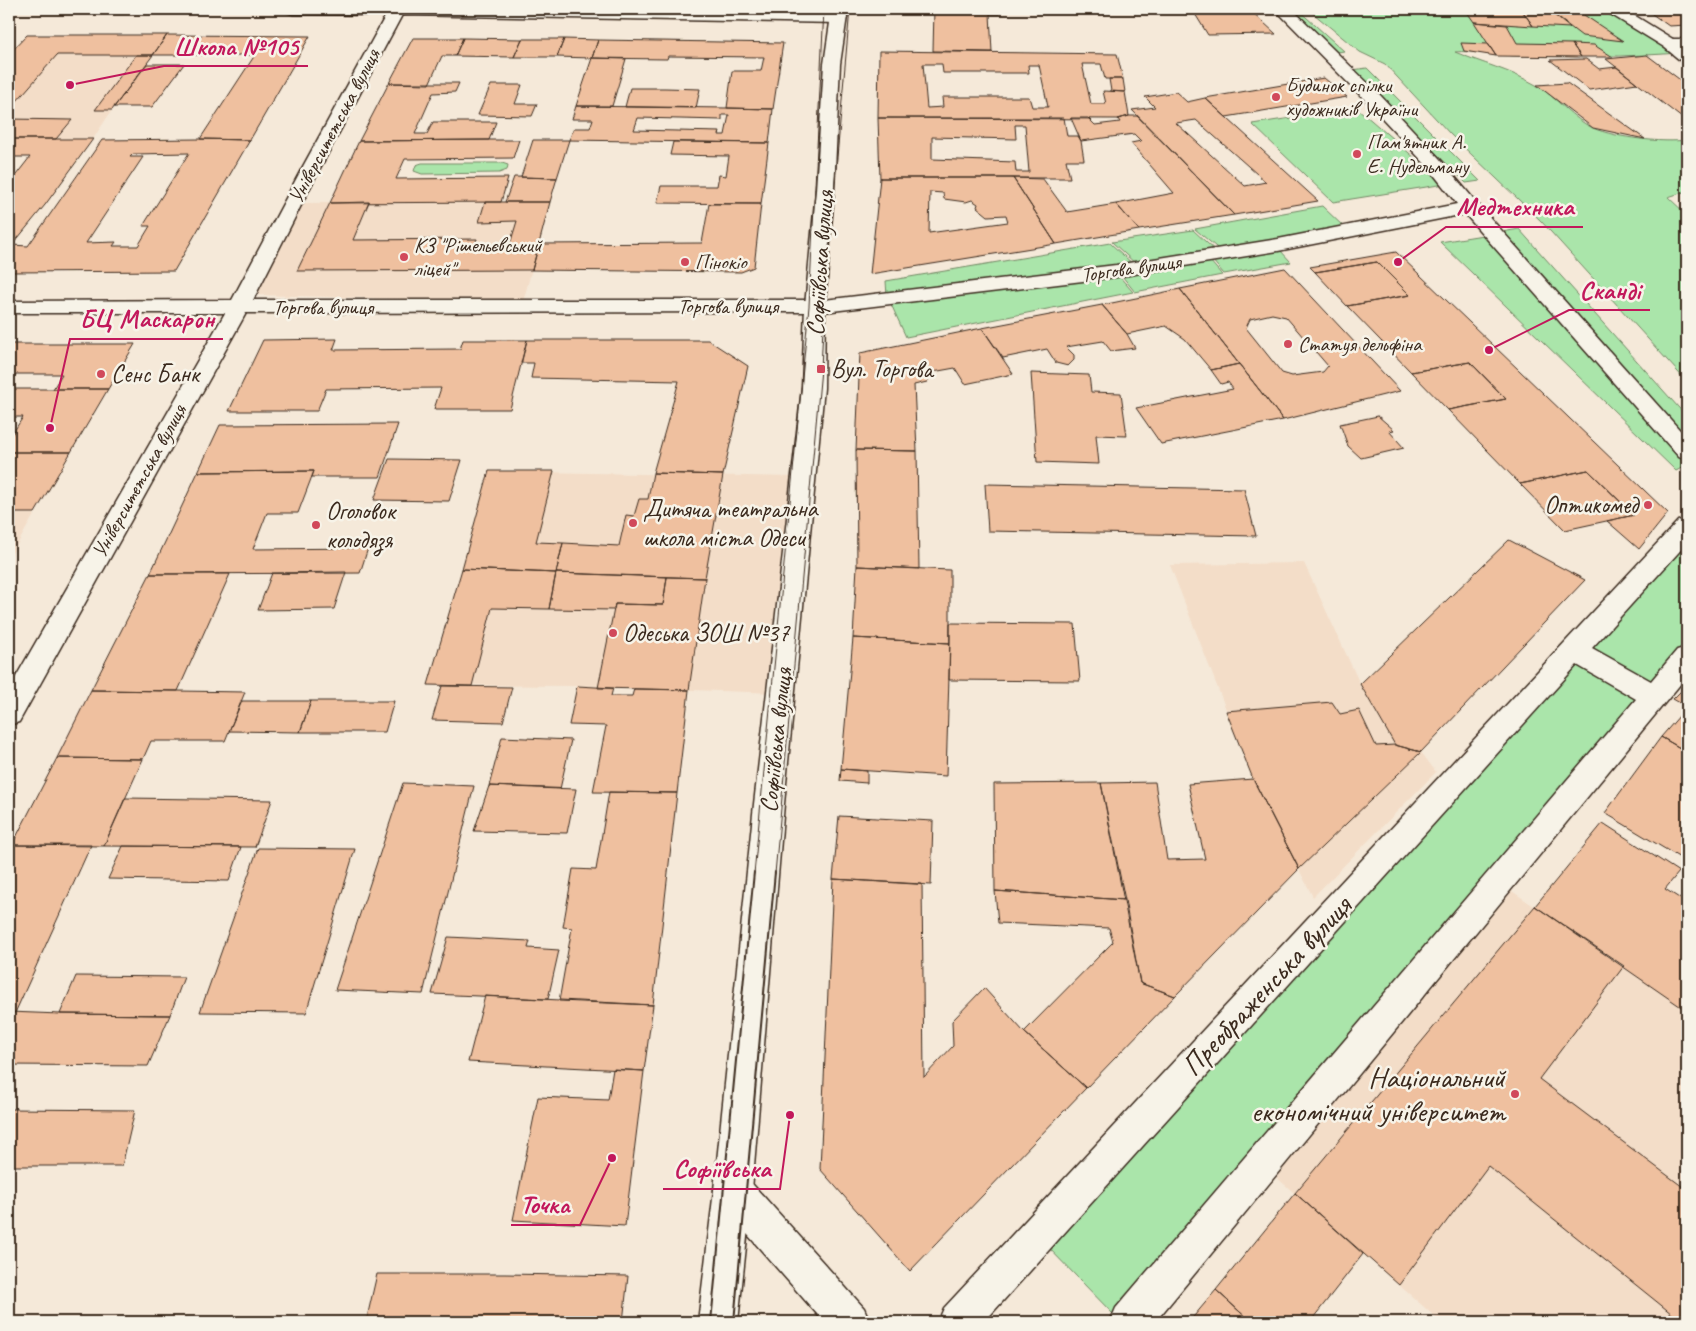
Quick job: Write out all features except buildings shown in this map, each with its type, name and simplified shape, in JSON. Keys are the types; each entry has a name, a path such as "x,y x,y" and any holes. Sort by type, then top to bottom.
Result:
{"street":[{"path":"293,9 839,13"},
{"path":"1283,9 1374,99 1433,162 1470,207 1687,452"},
{"path":"1613,9 1670,44 1687,58"},
{"name":"Університетська вулиця","path":"9,714 239,307 294,199 397,10"},
{"name":"Софіївська вулиця","path":"718,1322 733,1190 769,804 813,388 820,306 832,64 839,13"},
{"path":"1670,44 1687,44"},
{"name":"Торгова вулиця","path":"9,307 820,306 1116,271 1278,246 1470,207"},
{"name":"Преображенська вулиця","path":"958,1322 1687,527"},
{"path":"1574,650 1654,696"},
{"path":"1130,1322 1687,657"},
{"path":"733,1190 850,1322"}],"shaded area":[{"path":"27,35 167,35 93,139 9,139 9,54"},
{"name":"КЗ \"Рішельєвський ліцей\"","path":"550,202 523,302 257,295 294,203"},
{"path":"489,471 796,477 777,693 577,686 428,685"},
{"path":"9,513 35,513 9,559"},
{"path":"1304,563 1360,684 1395,745 1421,752 1436,772 1313,897 1253,779 1170,565"},
{"name":"Національний економічний університет","path":"1506,887 1687,1011 1687,1322 1441,1322 1276,1177"}],"green space":[{"path":"1286,9 1297,9 1344,51 1332,53"},
{"path":"1308,9 1611,9 1679,53 1559,57 1455,52 1506,71 1536,85 1586,124 1603,132 1639,139 1687,140 1687,191 1668,197 1687,215 1687,382 1541,221 1451,135 1385,64 1360,52"},
{"path":"1367,68 1480,181 1466,183 1352,70"},
{"path":"1357,108 1445,184 1333,202 1252,124"},
{"path":"422,163 502,163 508,165 507,170 499,173 422,174 414,171 416,165"},
{"path":"1322,206 1346,229 1223,253 1195,229"},
{"path":"1519,229 1687,417 1687,443 1497,233"},
{"path":"1193,230 1219,254 1138,266 1112,242"},
{"path":"1483,235 1687,460 1687,465 1676,471 1440,242"},
{"path":"1110,243 1136,267 887,297 886,281"},
{"path":"1279,249 1291,262 1224,274 1212,260"},
{"path":"1210,261 1222,275 1135,292 1122,276"},
{"path":"1118,275 1133,292 906,337 890,302"},
{"path":"1687,538 1687,641 1647,686 1584,650"},
{"path":"1579,659 1640,694 1115,1316 1045,1244"}],"tram line":[{"path":"754,874 809,306 824,9"},
{"path":"775,874 821,369 824,306 850,9"},
{"path":"711,1322 754,872"},
{"path":"734,1322 775,872"}],"place":[{"name":"Школа №105","path":"70,85"},
{"name":"Будинок спілки художників України","path":"1276,97"},
{"name":"Пам'ятник А. Е. Нудельману","path":"1357,154"},
{"name":"КЗ \"Рішельєвський ліцей\"","path":"404,257"},
{"name":"Пінокіо","path":"685,262"},
{"name":"Медтехника","path":"1398,262"},
{"name":"Статуя дельфіна","path":"1288,344"},
{"name":"Сканді","path":"1489,350"},
{"name":"Вул. Торгова","path":"821,369"},
{"name":"Сенс Банк","path":"101,374"},
{"name":"БЦ Маскарон","path":"50,428"},
{"name":"Оптикомед","path":"1648,505"},
{"name":"Дитяча театральна школа міста Одеси","path":"633,523"},
{"name":"Оголовок колодязя","path":"316,525"},
{"name":"Одеська ЗОШ №37","path":"613,633"},
{"name":"Національний економічний університет","path":"1515,1094"},
{"name":"Софiïвська","path":"790,1115"},
{"name":"Точка","path":"612,1158"}]}
